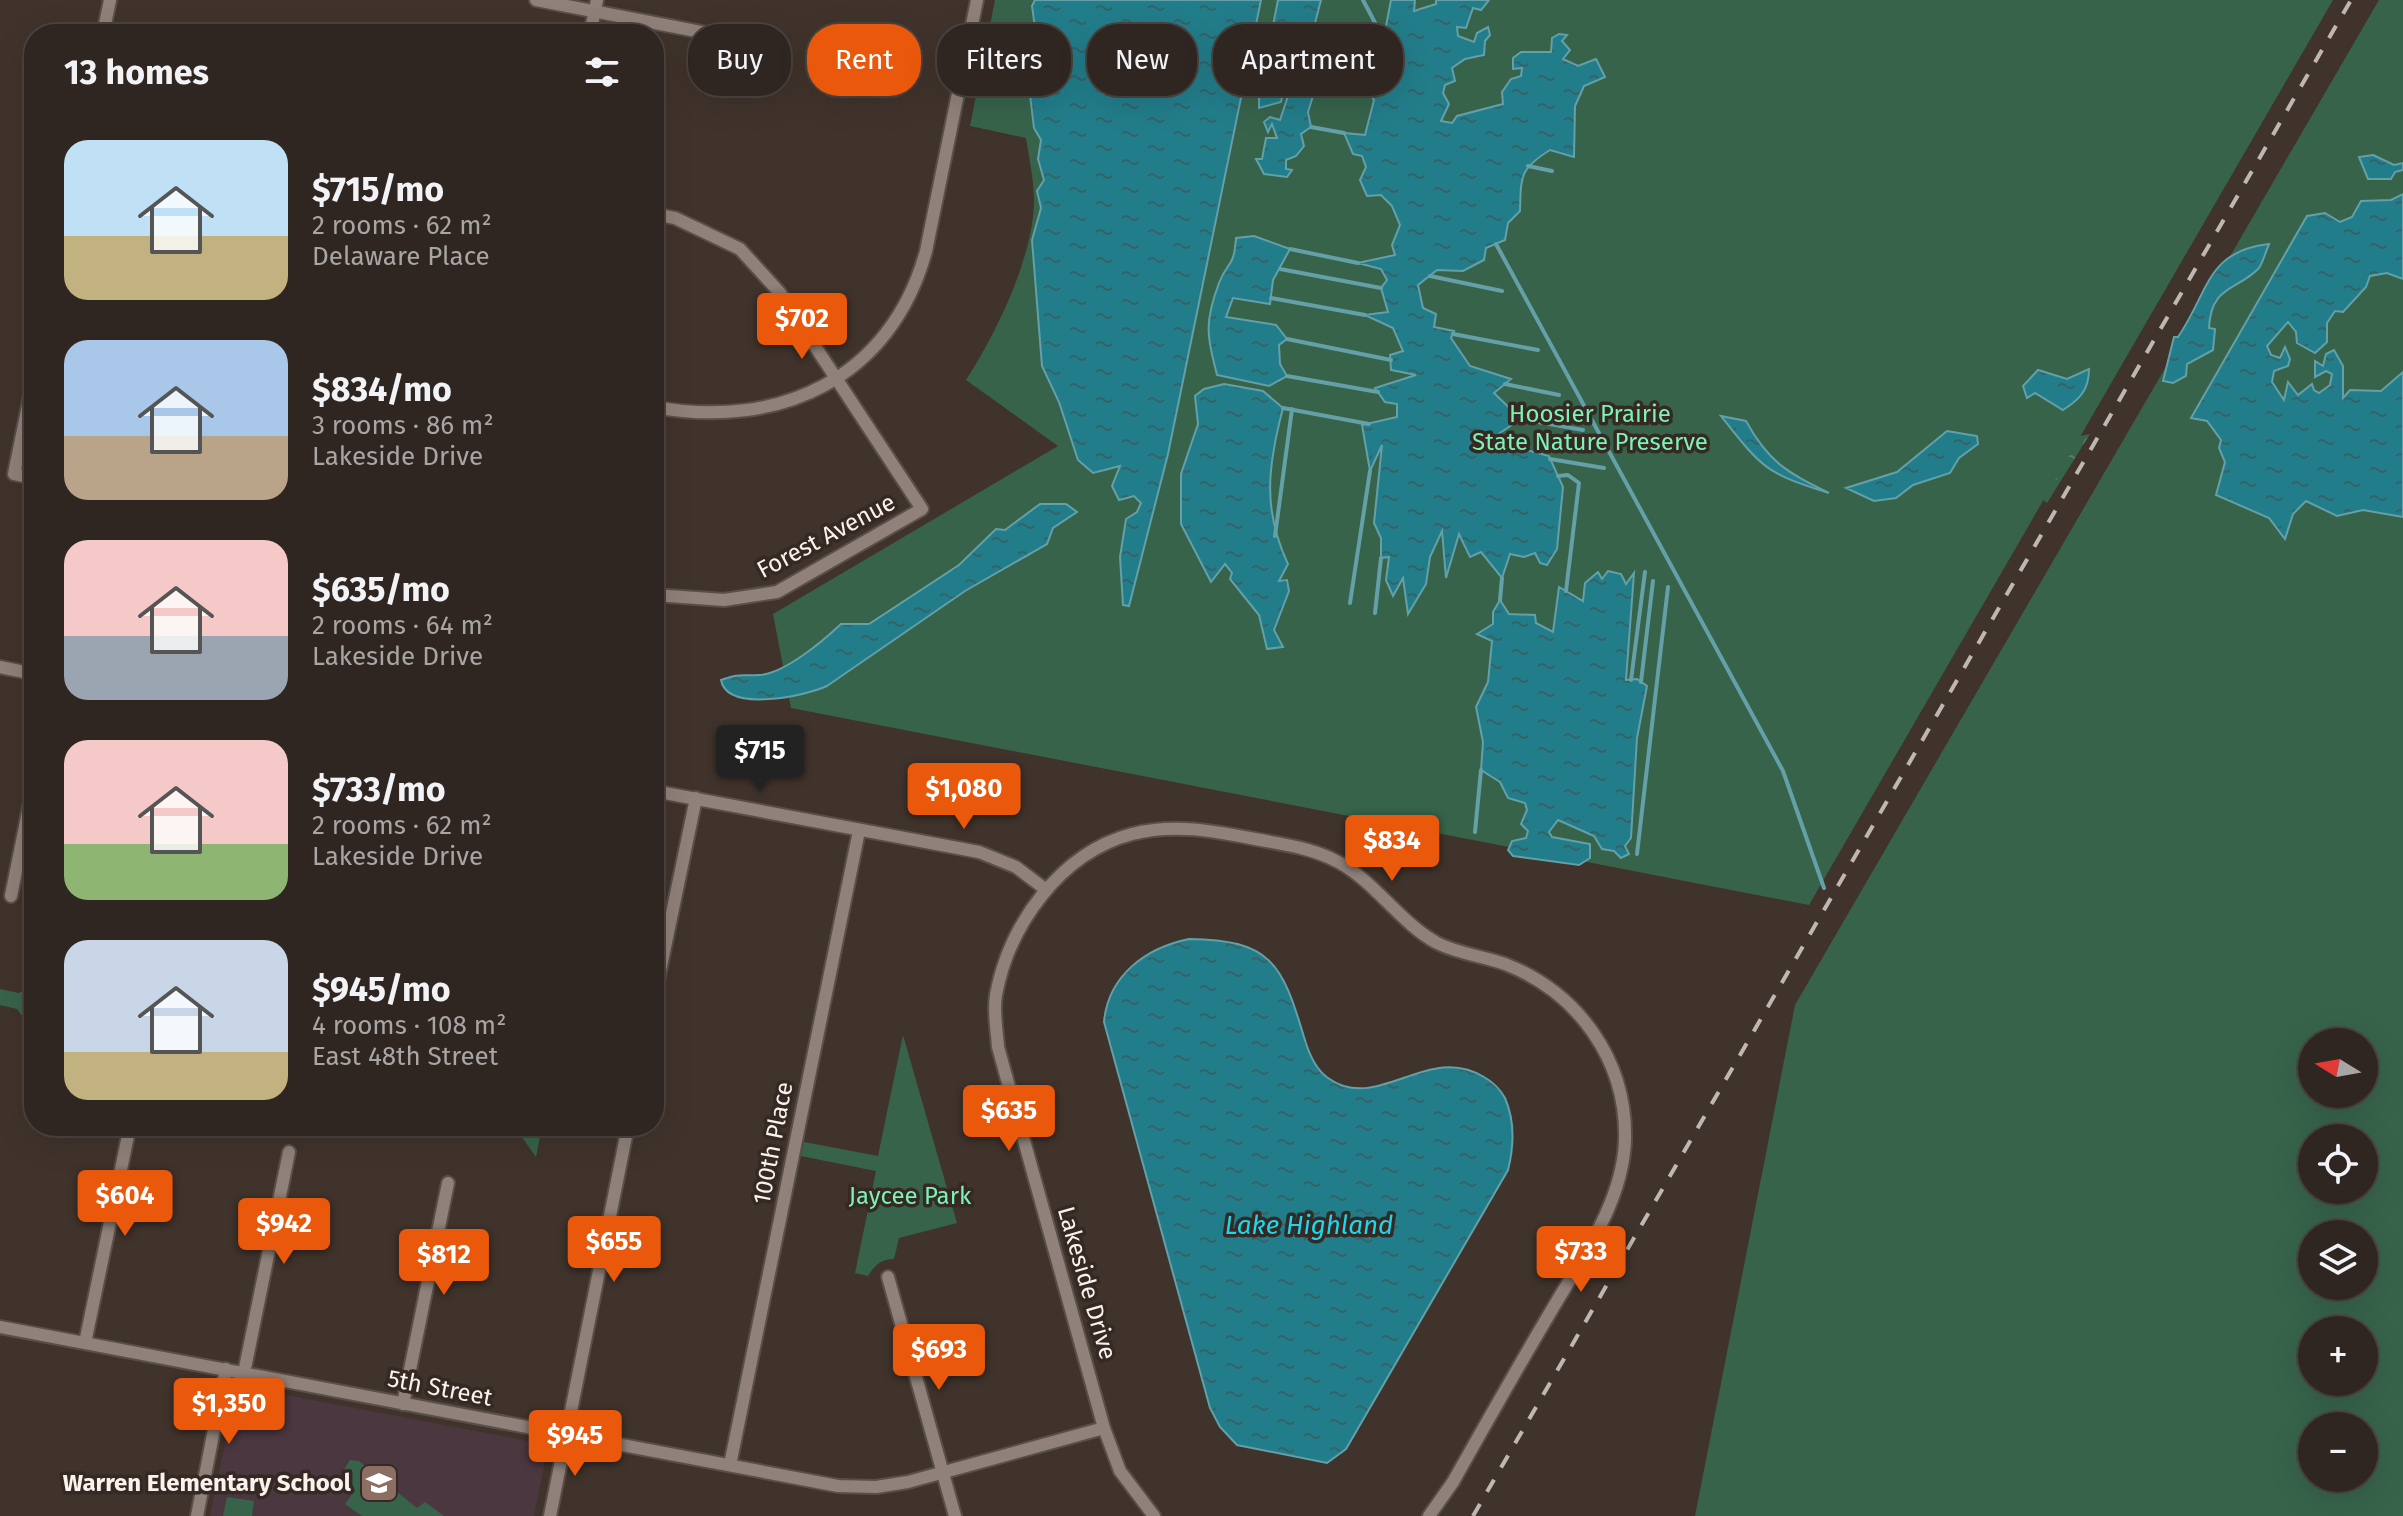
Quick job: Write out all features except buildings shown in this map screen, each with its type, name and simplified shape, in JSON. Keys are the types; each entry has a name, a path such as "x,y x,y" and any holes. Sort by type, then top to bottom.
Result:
{"street":[{"path":"105,24 110,0"},
{"path":"536,0 596,6 688,27"},
{"path":"664,409 712,415 754,411 794,400 836,379 866,355 889,329 919,276 977,0"},
{"path":"664,216 675,218 740,249 780,293 836,379"},
{"name":"Forest Avenue","path":"664,596 724,600 777,592 922,509 836,379"},
{"path":"24,425 14,474 24,476"},
{"path":"0,667 24,672"},
{"path":"664,793 979,852 1016,867 1045,889"},
{"path":"664,952 696,798"},
{"name":"Lakeside Drive","path":"1154,1516 1120,1471 1104,1428 998,1047 996,998 1007,955 1024,919 1045,889 1079,860 1130,834 1168,828 1209,830 1307,849 1335,860 1357,875 1413,928 1438,943 1504,964 1544,983 1580,1012 1604,1048 1618,1081 1625,1112 1625,1144 1617,1186 1596,1231 1453,1482 1429,1516"},
{"name":"100th Place","path":"730,1465 859,831"},
{"path":"11,896 24,832"},
{"path":"85,1343 128,1136"},
{"path":"550,1516 626,1136"},
{"path":"244,1373 289,1152"},
{"path":"403,1404 448,1183"},
{"path":"888,1277 955,1516"},
{"name":"5th Street","path":"0,1327 851,1487 876,1487 943,1473 1104,1428"},
{"path":"197,1516 226,1369"}],"shaded area":[{"name":"Warren Elementary School","path":"240,1386 544,1444 547,1451 534,1516 210,1516 236,1391"}],"green space":[{"name":"Hoosier Prairie State Nature Preserve","path":"995,0 2333,0 1809,905 791,708 773,614 1058,446 966,380 1011,294 1028,245 1034,200 1026,138 970,126 976,96 1071,96 1071,24 990,24"},
{"path":"2379,0 2403,0 2403,1516 1695,1516 1795,1005"},
{"path":"2090,434 2047,503 2008,473 2062,439"},
{"path":"0,989 19,993 24,990 24,1019 17,1009 0,1005"},
{"name":"Jaycee Park","path":"903,1035 957,1223 899,1238 894,1259 879,1263 868,1276 855,1273 876,1171 801,1156 804,1142 878,1156"},
{"path":"521,1136 540,1136 536,1157"},
{"path":"350,1460 359,1461 417,1508 425,1502 444,1516 362,1516 345,1504 355,1490 342,1473"},
{"path":"227,1497 254,1501 252,1516 223,1516"}],"water":[{"path":"1035,0 1261,0 1256,24 1213,24 1213,96 1241,96 1168,454 1129,606 1123,605 1120,557 1126,519 1137,512 1141,503 1134,496 1119,500 1112,486 1120,466 1093,473 1078,460 1059,402 1042,366 1032,240 1041,208 1037,191 1044,180 1038,159 1041,140 1034,128 1030,96 1071,96 1071,24 1034,24 1032,6"},
{"path":"1278,0 1321,0 1314,24 1273,24"},
{"path":"1391,0 1415,0 1414,11 1436,4 1436,0 1489,0 1481,10 1473,8 1466,28 1457,27 1458,36 1474,42 1477,33 1488,27 1490,35 1485,41 1484,55 1465,59 1452,68 1455,81 1445,85 1443,93 1449,104 1441,121 1452,123 1457,116 1503,104 1502,92 1511,79 1521,76 1522,68 1513,69 1513,58 1521,52 1551,52 1552,38 1559,34 1567,35 1562,41 1570,50 1563,59 1578,66 1596,59 1605,77 1584,86 1575,106 1574,157 1550,150 1527,169 1522,182 1520,211 1508,223 1505,240 1486,248 1484,260 1463,271 1437,270 1418,285 1423,308 1436,314 1434,327 1454,331 1451,338 1470,366 1511,379 1494,393 1521,419 1489,440 1549,456 1563,487 1557,549 1547,565 1540,563 1535,553 1524,557 1510,554 1502,578 1481,552 1470,557 1459,534 1446,578 1442,531 1430,557 1426,584 1408,614 1403,578 1393,596 1386,580 1389,557 1381,558 1381,538 1374,523 1382,445 1370,471 1362,425 1397,417 1397,404 1385,402 1375,388 1416,375 1391,370 1390,355 1403,351 1393,328 1365,315 1388,312 1381,288 1387,280 1381,269 1358,263 1395,255 1392,245 1400,225 1392,206 1381,195 1367,196 1360,180 1366,167 1362,156 1353,154 1344,133 1365,135 1374,100 1371,96 1403,96 1403,24 1386,24"},
{"path":"1259,96 1282,96 1281,102 1259,108"},
{"path":"1288,96 1313,96 1308,112 1311,127 1301,134 1304,146 1296,156 1286,160 1286,169 1292,170 1287,177 1264,174 1256,159 1262,159 1266,138 1277,138 1272,124 1268,132 1264,122 1270,117 1280,120"},
{"path":"2373,155 2394,165 2403,163 2403,170 2395,172 2391,179 2368,179 2359,157"},
{"path":"2403,194 2403,279 2387,273 2370,276 2366,287 2343,312 2335,311 2327,323 2327,342 2315,353 2297,343 2296,332 2288,322 2267,346 2271,355 2280,358 2285,347 2290,359 2288,366 2274,371 2272,382 2284,400 2288,382 2298,395 2312,384 2319,393 2330,385 2332,374 2326,371 2315,377 2315,361 2323,366 2326,354 2334,350 2343,366 2343,398 2350,390 2381,391 2403,372 2403,517 2363,510 2337,516 2306,501 2293,514 2285,539 2269,518 2216,495 2225,462 2219,448 2221,440 2207,421 2191,418 2307,216 2325,213 2340,222 2352,217 2361,201 2391,200"},
{"path":"1254,236 1290,249 1273,280 1270,304 1233,298 1226,317 1276,325 1287,339 1279,345 1280,364 1287,376 1269,386 1217,375 1209,339 1214,297 1232,260 1236,238"},
{"path":"2269,244 2259,268 2226,290 2215,304 2209,328 2215,329 2213,350 2187,364 2186,376 2173,383 2163,381 2174,337 2178,337 2212,276 2233,255"},
{"path":"2089,369 2082,393 2063,410 2035,393 2027,398 2023,386 2038,370 2067,379"},
{"path":"1224,384 1263,391 1283,408 1270,487 1274,524 1288,564 1279,581 1287,580 1289,591 1274,630 1283,647 1267,649 1259,615 1230,579 1232,573 1225,564 1211,582 1181,524 1181,474 1198,424 1195,396 1204,389"},
{"path":"1721,416 1746,421 1763,447 1780,465 1829,493 1791,480 1766,466"},
{"path":"1947,431 1977,436 1978,444 1959,458 1950,473 1913,485 1896,498 1874,501 1846,488 1897,472"},
{"path":"1040,504 1066,504 1077,512 1053,528 1047,544 965,591 827,686 802,694 768,699 737,696 726,690 721,680 780,669 814,647 841,624 869,624 959,565 996,529 1005,530"},
{"path":"1608,571 1621,574 1626,584 1634,573 1626,680 1637,679 1647,686 1637,738 1631,838 1625,846 1629,854 1621,858 1614,851 1602,849 1594,836 1558,820 1549,832 1552,837 1590,844 1590,858 1579,865 1513,856 1508,850 1512,841 1526,838 1528,831 1521,824 1527,810 1525,803 1508,798 1500,782 1481,770 1483,742 1476,707 1488,682 1492,641 1477,634 1493,624 1493,612 1500,600 1509,614 1535,615 1536,623 1553,632 1559,587 1583,601 1585,583 1598,572 1602,579"},
{"name":"Lake Highland","path":"1189,939 1238,944 1256,951 1269,961 1288,991 1313,1059 1328,1078 1347,1087 1366,1088 1423,1071 1443,1067 1463,1068 1493,1083 1503,1095 1511,1116 1508,1170 1346,1449 1327,1463 1237,1445 1220,1427 1210,1408 1104,1022 1113,991 1132,967 1158,949"}],"waterway":[{"path":"1363,0 1376,24"},
{"path":"1311,127 1344,133"},
{"path":"1528,166 1552,171"},
{"path":"1496,244 1783,771 1824,888"},
{"path":"1290,249 1358,263"},
{"path":"1280,269 1381,288"},
{"path":"1430,276 1502,291"},
{"path":"1271,298 1365,315"},
{"path":"1453,334 1538,350"},
{"path":"1287,339 1391,360"},
{"path":"1287,376 1378,392"},
{"path":"1505,384 1559,395"},
{"path":"1283,408 1369,424"},
{"path":"1275,536 1292,409"},
{"path":"1521,419 1583,430"},
{"path":"1550,459 1604,468"},
{"path":"1350,603 1370,471"},
{"path":"1558,476 1568,475 1579,483 1566,591"},
{"path":"1375,613 1381,558"},
{"path":"1631,680 1645,572"},
{"path":"1500,600 1502,578"},
{"path":"1641,682 1653,581"},
{"path":"1637,854 1668,587"},
{"path":"1475,832 1481,770"}],"railway":[{"path":"1473,1516 2351,0"}],"place":[{"name":"Warren Elementary School","path":"379,1483"}]}
